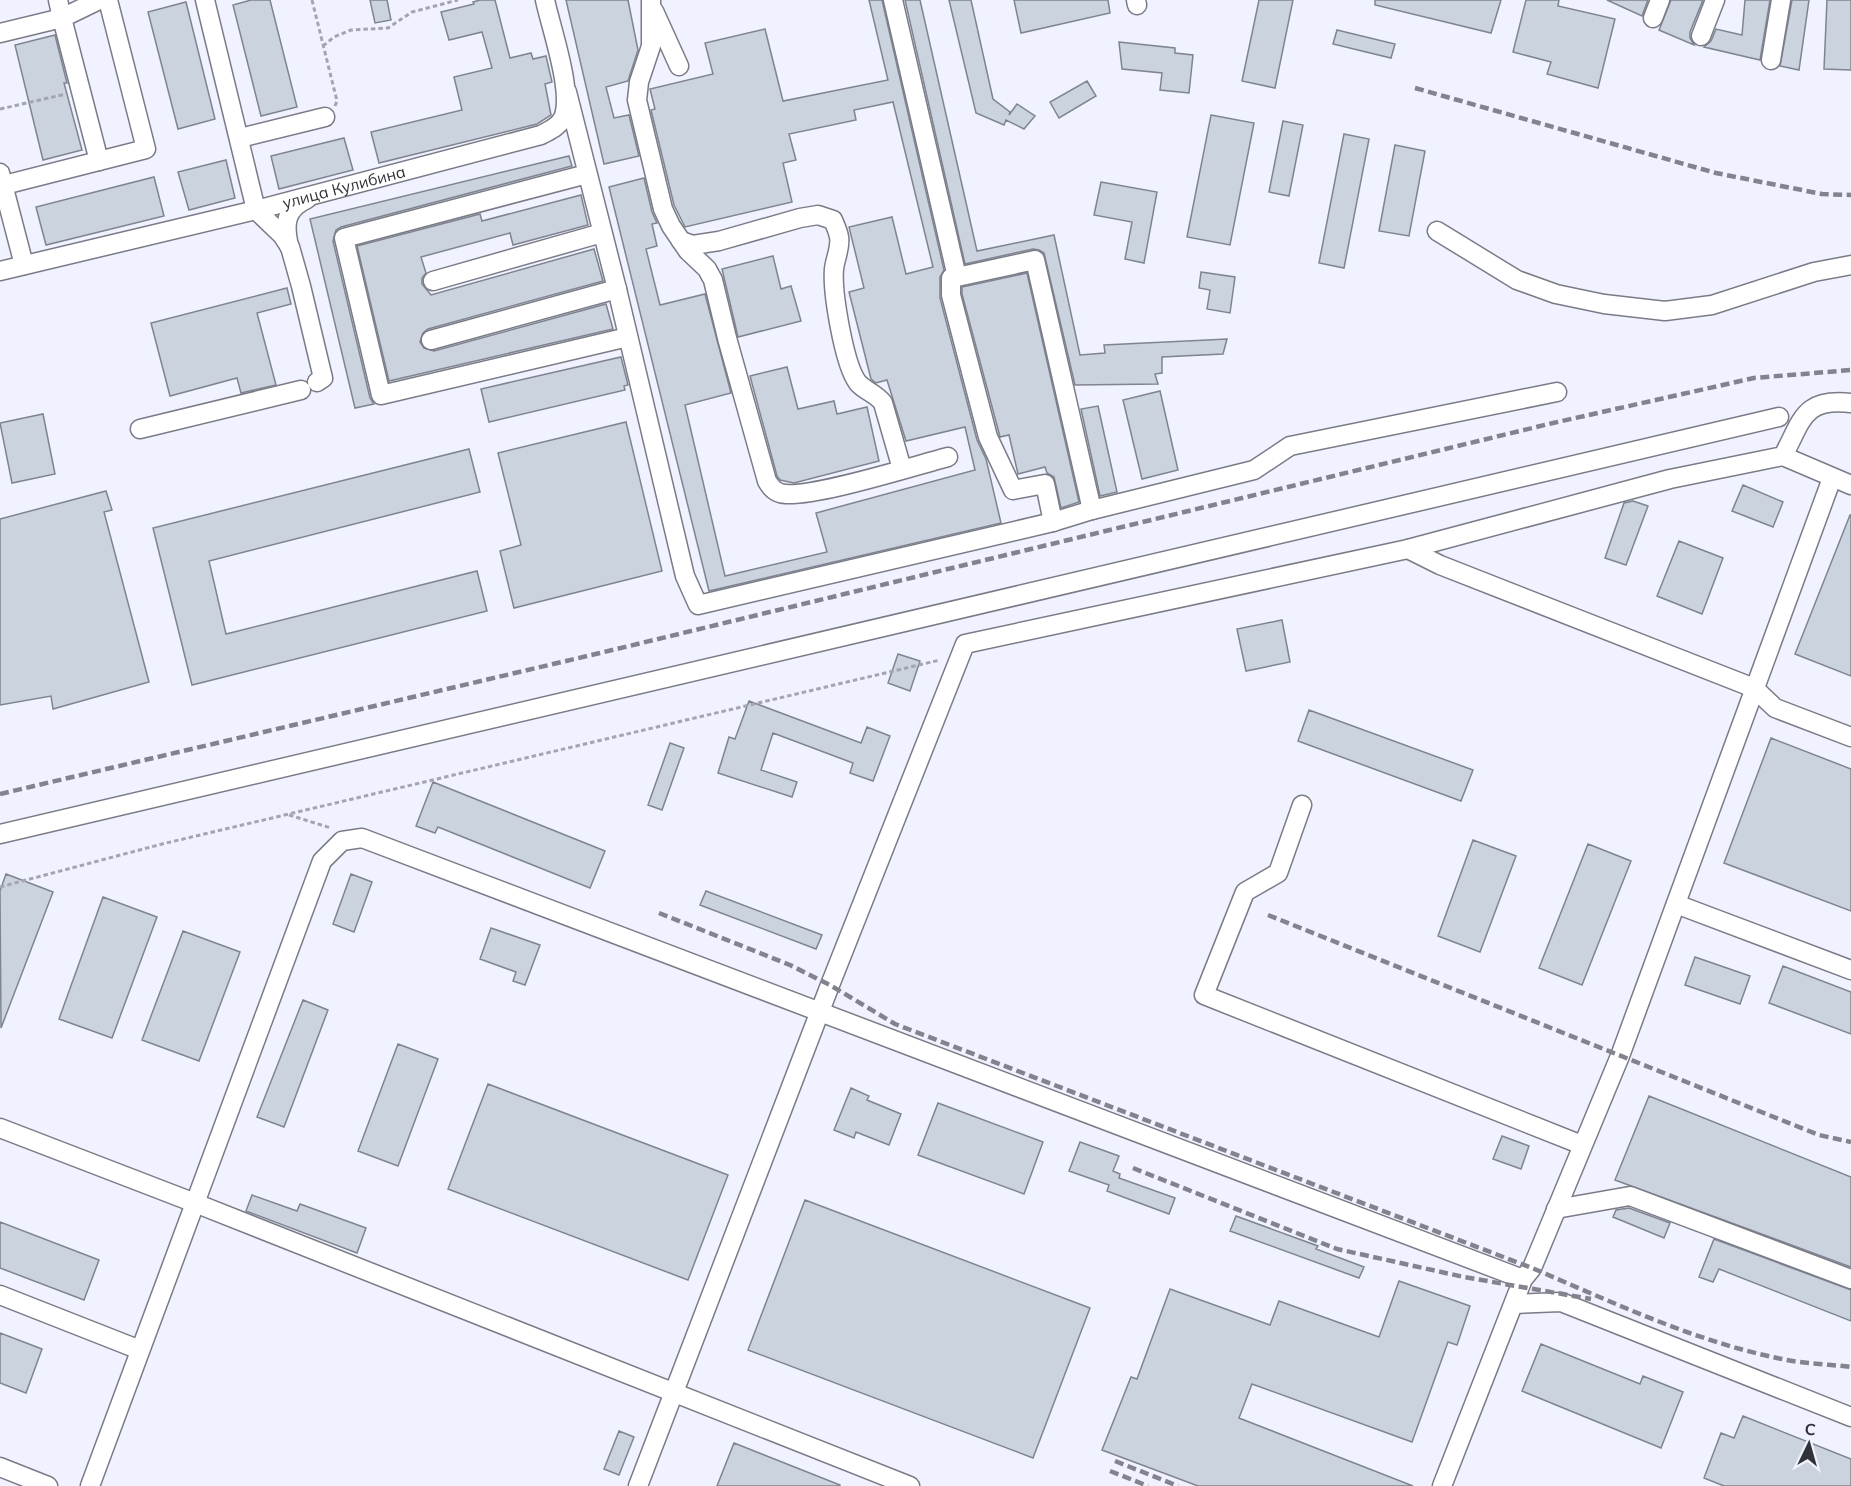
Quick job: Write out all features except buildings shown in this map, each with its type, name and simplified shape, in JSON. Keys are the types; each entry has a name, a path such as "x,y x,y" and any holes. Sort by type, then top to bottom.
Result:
{"street":[{"path":"58,0 99,161"},
{"path":"0,33 62,18 99,0"},
{"path":"24,265 1,182 146,149 108,0"},
{"path":"205,0 256,210 277,230 290,248"},
{"name":"улица Кулибина","path":"0,271 256,210 541,135 555,128 562,120 566,108 567,92 545,0"},
{"path":"893,0 957,277"},
{"path":"1653,18 1660,0"},
{"path":"1701,36 1714,0"},
{"path":"1771,60 1780,0"},
{"path":"651,2 679,66"},
{"path":"651,2 651,46 639,82 637,100 663,209 688,251 707,269 713,280 727,339 767,480 772,488 780,494 826,489 948,457"},
{"path":"567,92 617,288 685,576 698,605 1053,522 1092,510 1254,470 1290,446 1557,392"},
{"path":"240,138 326,117"},
{"path":"587,174 344,238 381,395 628,337"},
{"path":"140,429 309,386 323,378 286,228 289,212 300,202 322,193"},
{"path":"681,241 693,245 719,242 800,218 818,215 833,219 840,238 834,270 834,290 845,349 858,384 884,403 902,469"},
{"path":"1437,231 1517,280 1547,291 1604,304 1665,312 1712,305 1814,272 1851,265"},
{"path":"433,281 602,233"},
{"path":"1053,522 1045,484 1013,490 992,446 951,295 951,278 1035,260 1092,510"},
{"path":"431,340 617,288"},
{"path":"1783,456 1804,417 1815,405 1833,401 1851,403"},
{"path":"0,834 1779,417"},
{"path":"638,1486 965,644 1408,549 1670,479 1783,456 1851,485"},
{"path":"1442,1486 1523,1279 1532,1268 1620,1056 1832,478"},
{"path":"1408,549 1440,565 1754,688 1775,708 1851,737"},
{"path":"1302,805 1278,873 1245,892 1204,995 1582,1145"},
{"path":"90,1486 322,861 342,841 362,837 1523,1279"},
{"path":"1676,904 1851,970"},
{"path":"0,1128 909,1486"},
{"path":"1556,1209 1630,1196 1851,1279"},
{"path":"0,1295 140,1350"},
{"path":"1514,1304 1561,1302 1851,1417"},
{"path":"0,1467 48,1486"}],"path":[{"path":"312,0 337,101 334,110 326,117"},
{"path":"323,46 334,37 351,30 388,27 411,12 458,0"},
{"path":"0,109 81,90"},
{"path":"0,887 162,844 940,660"},
{"path":"288,814 362,837"}],"railway":[{"path":"1415,88 1716,173 1822,194 1851,195"},
{"path":"0,794 600,653 1553,423 1754,378 1851,370"},
{"path":"659,913 790,965 830,985 895,1024 1532,1268 1686,1332 1750,1352 1790,1361 1851,1367"},
{"path":"1268,915 1819,1135 1851,1142"},
{"path":"1133,1168 1337,1249 1464,1277 1591,1299"},
{"path":"1115,1461 1178,1486"},
{"path":"1110,1471 1148,1486"}]}
